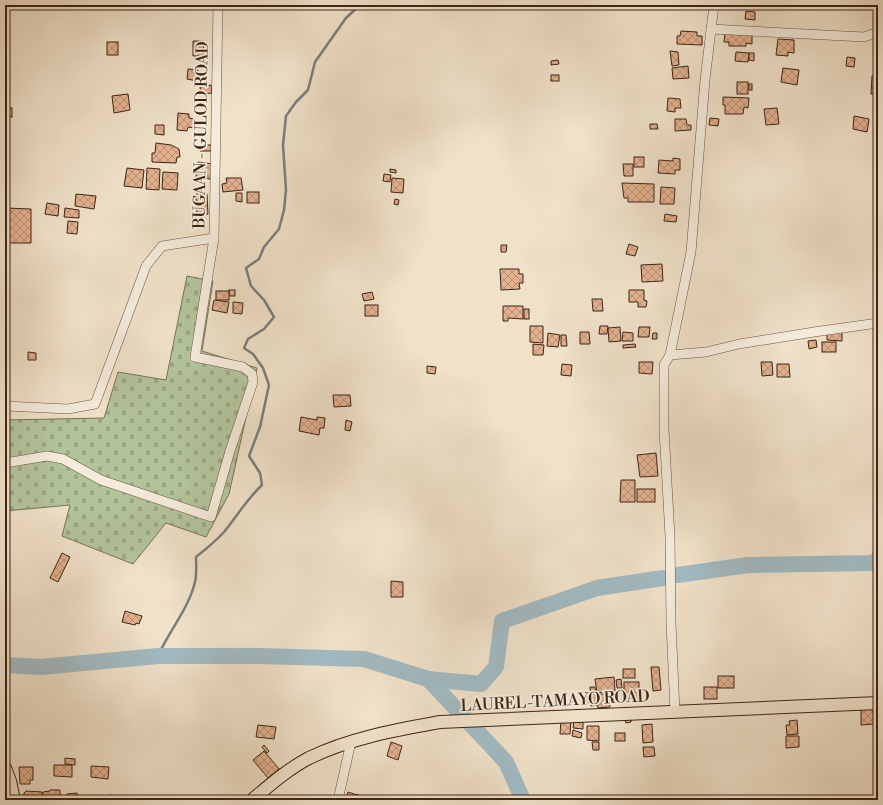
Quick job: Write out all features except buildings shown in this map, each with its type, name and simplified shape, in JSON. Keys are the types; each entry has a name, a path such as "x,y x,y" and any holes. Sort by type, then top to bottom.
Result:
{"main road":[{"name":"LAUREL-TAMAYO ROAD","path":"252,800 278,778 309,758 351,742 400,729 440,722 878,703"},
{"path":"5,768 10,781 14,800"}],"street":[{"name":"BUGAAN - GULOD ROAD","path":"5,406 68,409 95,404 146,266 162,246 214,238 218,5"},
{"path":"675,712 671,623 670,536 664,422 664,365 670,355 691,252 705,80 714,5"},
{"path":"711,29 864,36 878,31"},
{"path":"5,463 47,456 63,459 101,480 211,517 230,450 252,382 252,374 243,367 195,357 214,238"},
{"path":"670,355 706,352 739,344 878,323"},
{"path":"338,800 351,742"}],"green space":[{"path":"187,276 213,281 202,351 257,368 229,494 206,537 166,523 133,564 62,536 70,505 5,511 5,420 104,418 118,372 166,380"}],"waterway":[{"path":"158,656 184,610 192,592 196,576 196,557 224,532 262,485 260,473 249,456 260,427 269,385 263,368 253,354 244,348 248,339 264,329 274,317 264,300 251,286 246,268 259,259 264,247 279,229 284,210 286,190 283,145 286,116 296,102 308,90 315,62 346,18 360,5"},
{"path":"678,575 748,565 873,563 878,559"},
{"path":"428,679 481,684 496,667 502,621 597,588 663,578"},
{"path":"5,665 41,667 158,656 259,656 364,659 428,679 506,762 523,800"}]}
